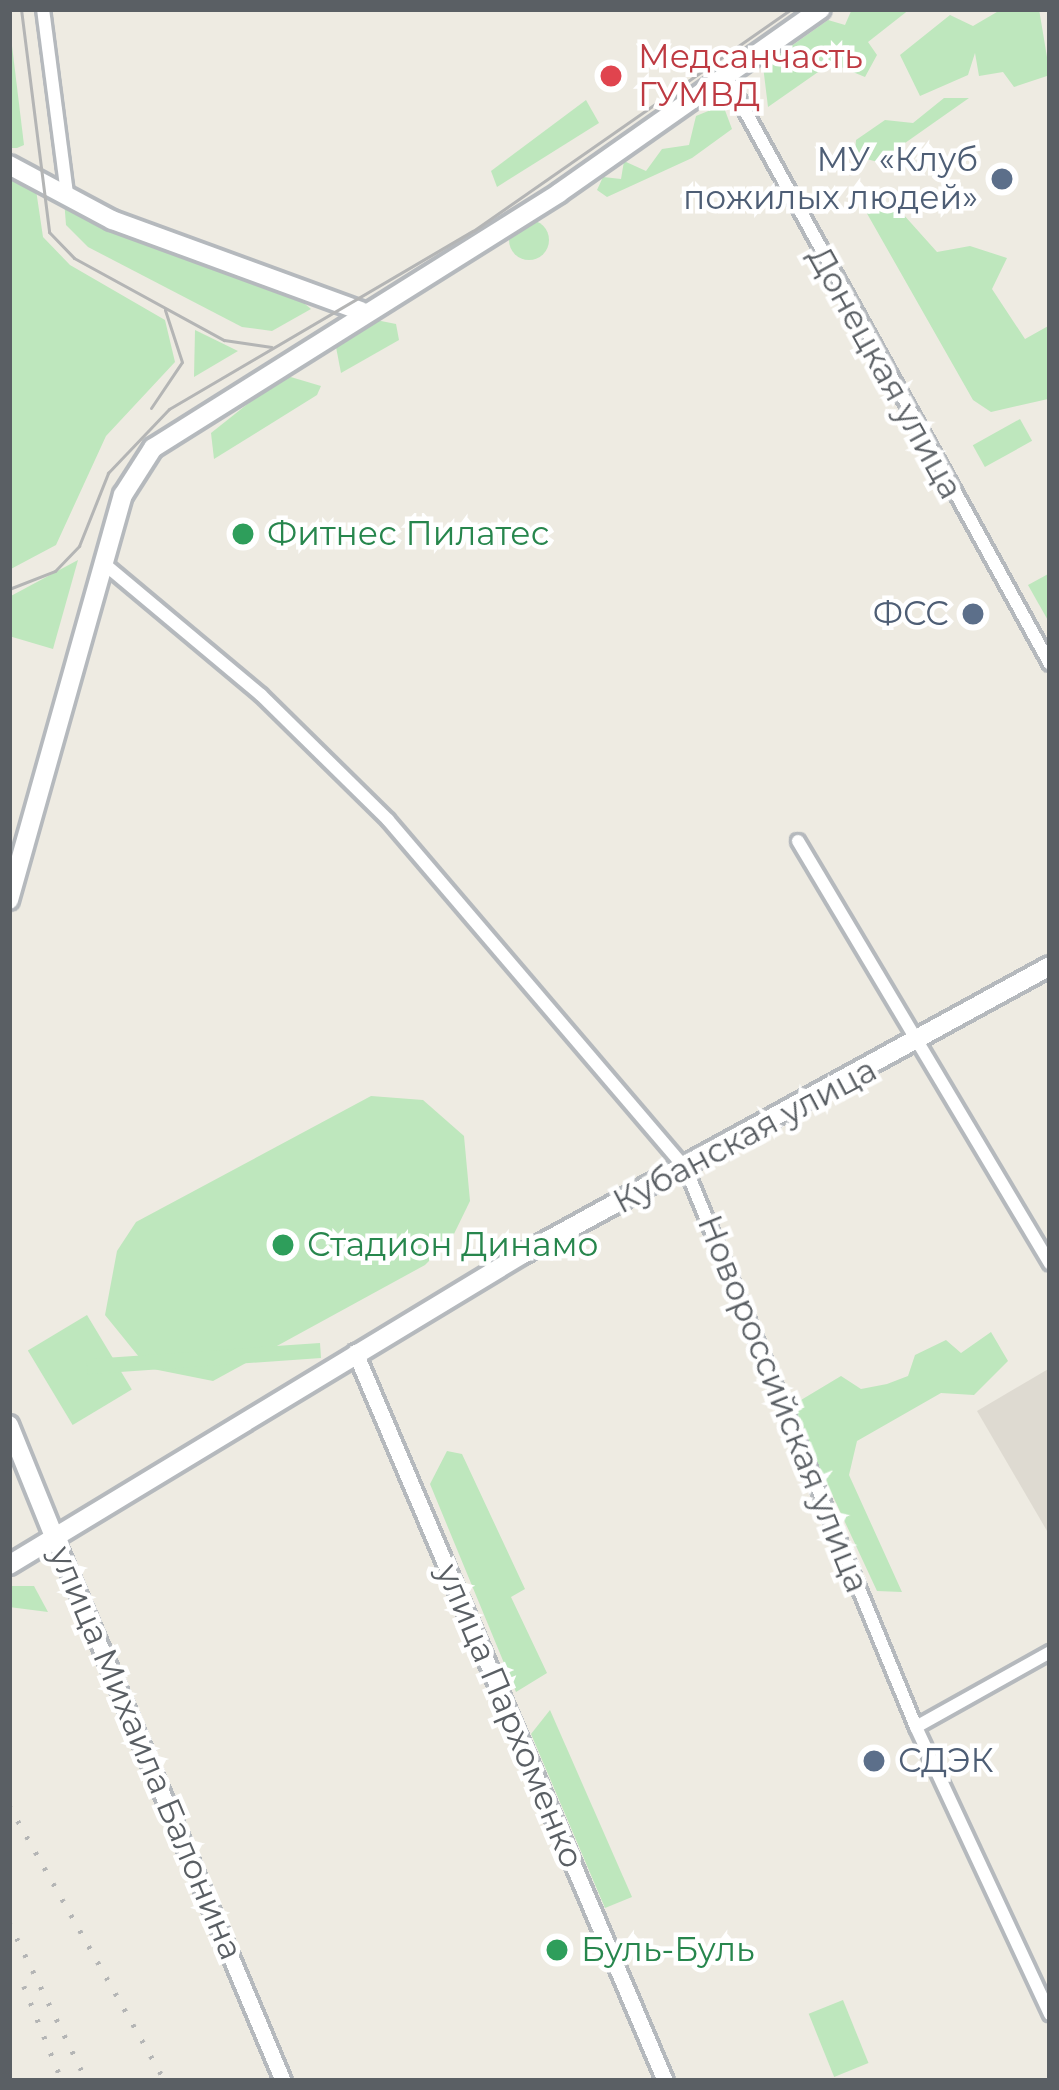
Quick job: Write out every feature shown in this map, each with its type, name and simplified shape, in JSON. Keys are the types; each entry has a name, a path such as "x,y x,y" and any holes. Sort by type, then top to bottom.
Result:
{"main road":[{"path":"9,900 102,562 153,448 727,78 820,9"},
{"path":"9,165 68,194 362,311"},
{"name":"Кубанская улица","path":"9,1565 57,1544 355,1352 1050,966"},
{"name":"улица Михаила Балонина","path":"9,1425 57,1544"}],"street":[{"path":"43,9 68,194"},
{"name":"Донецкая улица","path":"727,78 1050,664"},
{"name":"Новороссийская улица","path":"102,562 261,694 388,820 686,1168 916,1727 1050,2014"},
{"path":"798,841 1050,1264"},
{"name":"улица Пархоменко","path":"355,1352 665,2081"},
{"name":"улица Михаила Балонина","path":"57,1544 283,2081"},
{"path":"916,1727 1050,1652"}],"shaded area":[{"path":"1050,1368 1050,1536 977,1411"}],"green space":[{"path":"852,9 910,9 868,42 877,55 865,77 831,63 768,107 763,66 828,20 845,25"},
{"path":"1002,9 1039,9 1050,75 1014,87 1003,72 979,76 975,53 968,75 920,96 900,55 950,15 973,26"},
{"path":"9,21 24,145 17,148 9,148"},
{"path":"944,98 969,98 878,162 855,156 856,140 885,120 913,123"},
{"path":"586,100 599,123 497,187 491,171"},
{"path":"723,105 732,129 692,158 607,197 597,190 603,177 621,179 624,161 646,171 662,149 689,145 696,116"},
{"path":"9,171 35,183 43,237 70,265 165,320 175,362 106,436 56,545 9,570"},
{"path":"64,199 298,298 311,309 272,331 242,327 88,247 66,225"},
{"path":"874,200 894,204 937,252 970,246 1007,258 992,289 1025,339 1050,325 1048,399 991,412 973,400 865,210"},
{"path":"529,220 543,226 549,240 543,254 529,260 515,254 509,240 515,226"},
{"path":"376,320 396,324 399,340 341,373 336,347"},
{"path":"195,330 238,351 194,377"},
{"path":"284,375 321,386 317,395 214,459 211,433"},
{"path":"1020,419 1032,441 985,467 973,445"},
{"path":"78,560 53,649 9,636 9,597"},
{"path":"1050,573 1050,624 1028,585"},
{"name":"Стадион Динамо","path":"371,1096 423,1100 464,1136 470,1201 452,1238 425,1265 213,1381 148,1368 105,1315 117,1251 136,1222"},
{"path":"87,1315 132,1390 73,1425 28,1351"},
{"path":"991,1332 1008,1361 974,1395 941,1393 857,1441 849,1475 902,1592 877,1591 791,1406 841,1376 861,1389 887,1384 908,1376 915,1355 946,1340 961,1353"},
{"path":"320,1343 321,1358 88,1374 87,1359"},
{"path":"447,1451 462,1454 525,1589 511,1597 547,1673 516,1692 430,1484"},
{"path":"9,1586 34,1586 48,1612 9,1607"},
{"path":"550,1710 632,1897 605,1908 531,1734"},
{"path":"843,2000 868,2063 834,2077 809,2014"}],"tram line":[{"path":"21,9 49,232 74,258 224,340 271,347"},
{"path":"9,589 55,571 79,546 108,473 169,409 473,231 791,9"},
{"path":"151,408 182,362 165,310"}],"railway":[{"path":"9,1805 165,2081"},
{"path":"9,1922 87,2081"},
{"path":"24,1986 62,2081"}],"place":[{"name":"Медсанчасть ГУМВД","path":"611,76"},
{"name":"МУ «Клуб пожилых людей»","path":"1002,179"},
{"name":"Фитнес Пилатес","path":"243,534"},
{"name":"ФСС","path":"973,614"},
{"name":"Стадион Динамо","path":"283,1245"},
{"name":"СДЭК","path":"874,1761"},
{"name":"Буль-Буль","path":"557,1950"}]}
